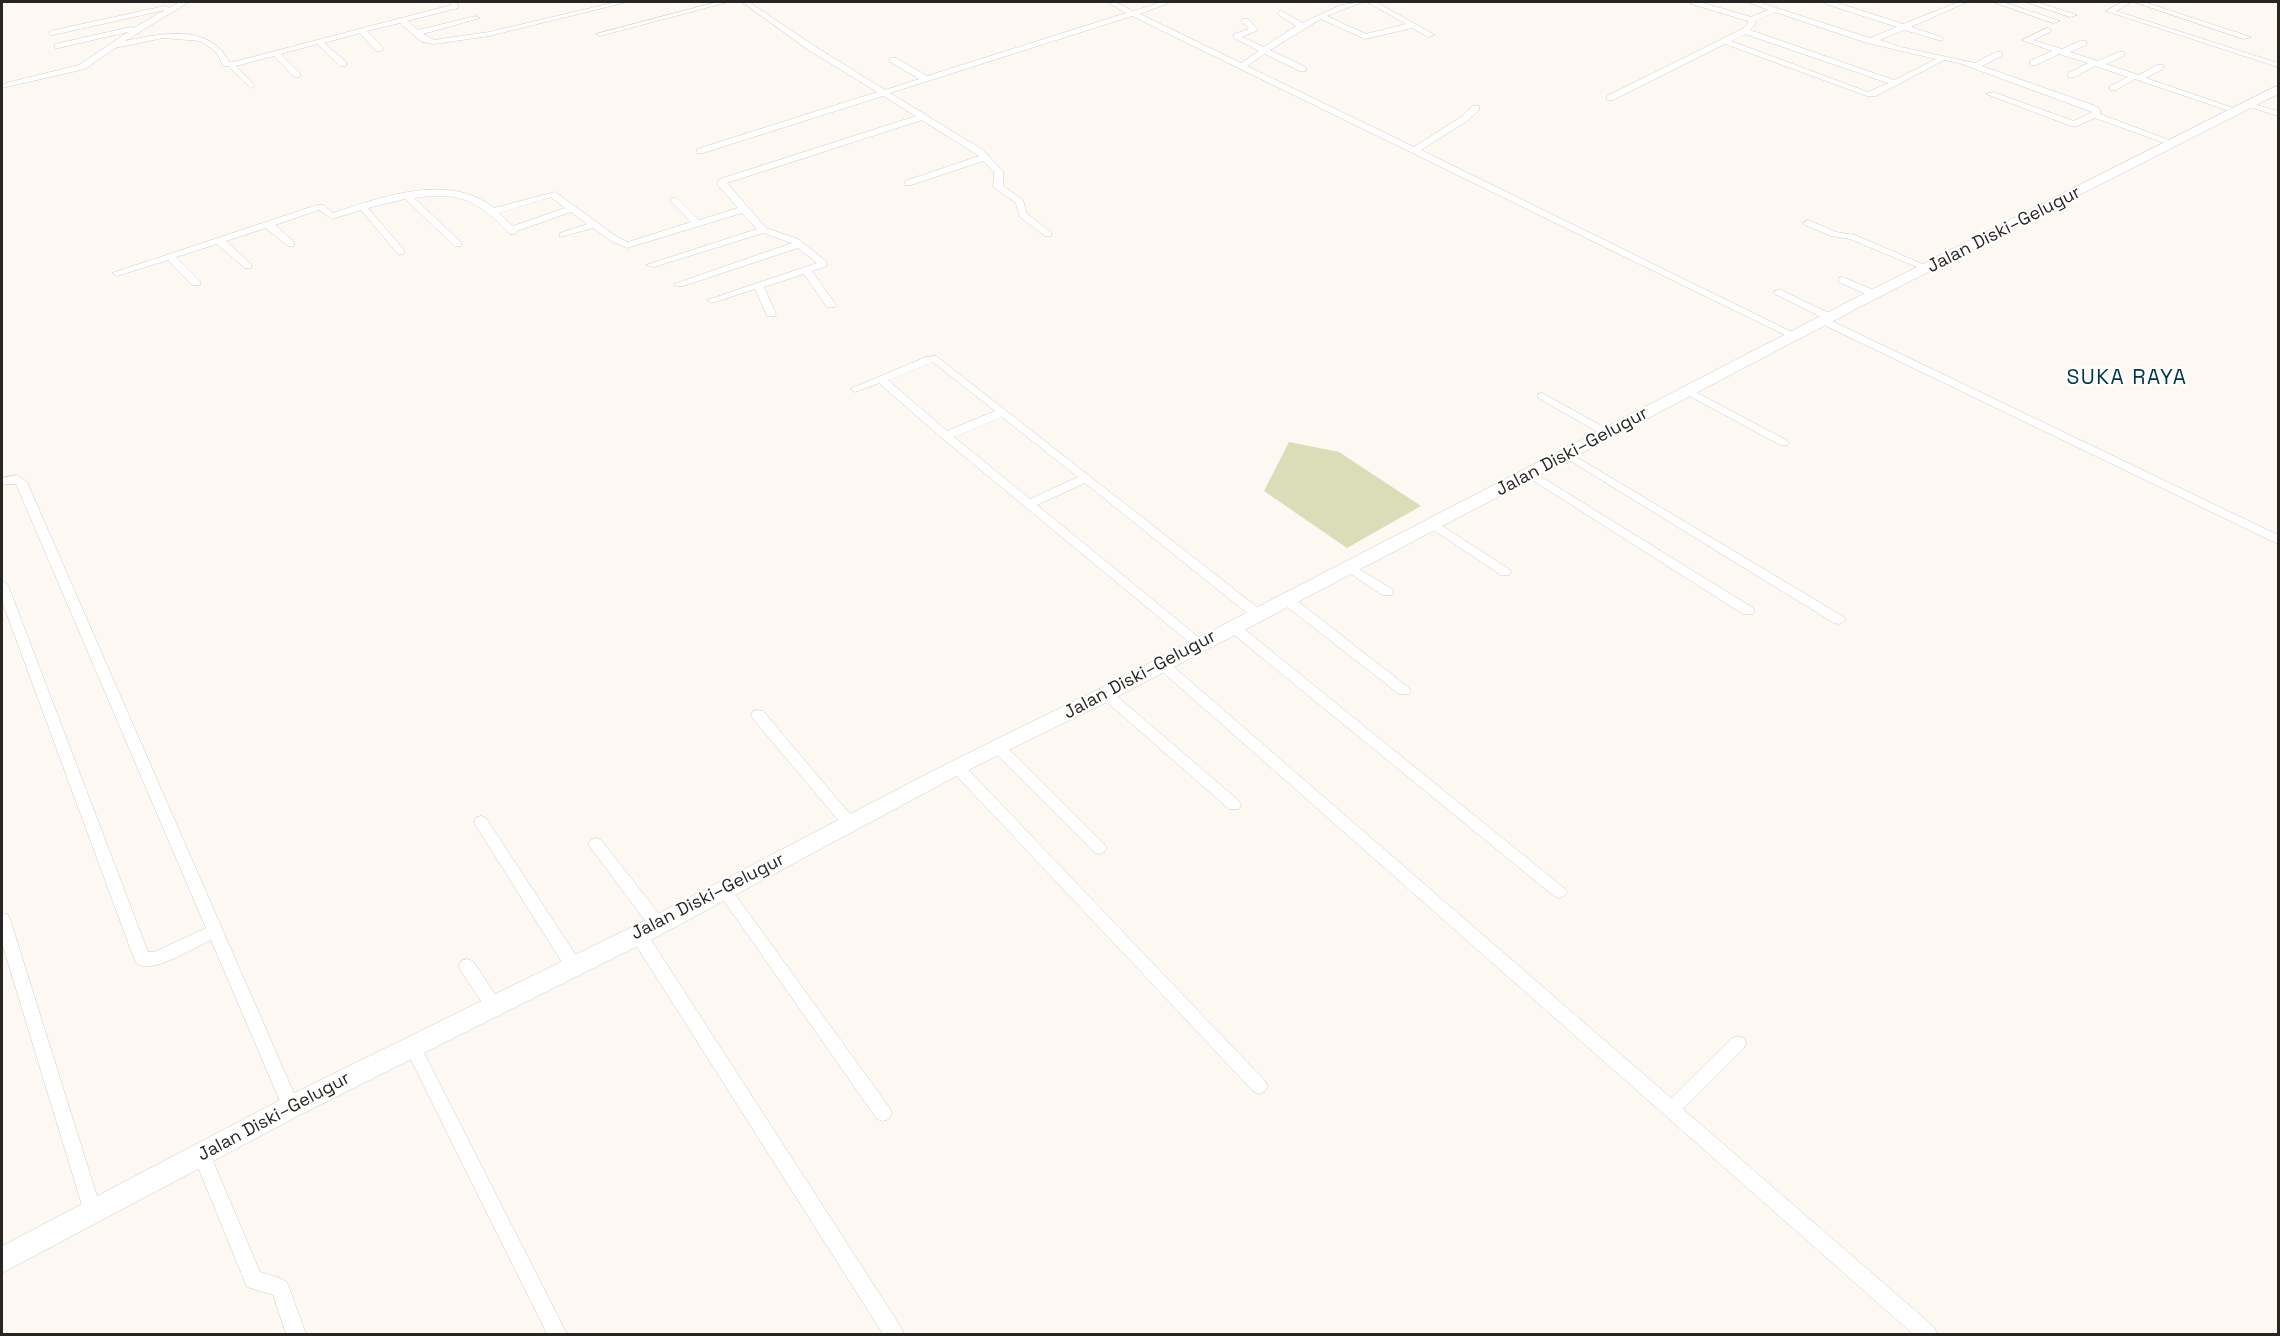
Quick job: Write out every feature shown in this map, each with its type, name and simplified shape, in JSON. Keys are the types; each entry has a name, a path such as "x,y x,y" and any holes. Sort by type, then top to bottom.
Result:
{"main road":[{"name":"Jalan Diski–Gelugur","path":"2,1260 291,1107 573,965 658,925 957,767 1106,694 1828,320 1874,294 2278,90"}],"street":[{"path":"2,86 77,69 139,28 185,2"},
{"path":"112,46 163,36 206,40 220,52 225,64 230,64 455,6 454,2"},
{"path":"402,20 425,40 434,42 489,34 623,2"},
{"path":"600,34 724,2"},
{"path":"745,2 881,92 986,157 999,172 998,187 1020,202 1023,215 1048,234"},
{"path":"1110,2 1795,336"},
{"path":"700,151 1168,2"},
{"path":"1241,66 1321,16 1333,6 1360,2"},
{"path":"1371,2 1431,35"},
{"path":"1694,2 1751,20"},
{"path":"1752,2 1772,6 1873,40 1975,66 2090,107 2097,111 2095,115"},
{"path":"1829,2 1939,39"},
{"path":"1873,40 1964,2"},
{"path":"1996,2 2056,21"},
{"path":"2030,2 2073,15"},
{"path":"2127,2 2110,11 2278,65"},
{"path":"2138,2 2247,37 2229,48"},
{"path":"1751,20 1772,6"},
{"path":"53,33 173,7"},
{"path":"2149,23 2170,12"},
{"path":"1282,13 1302,27"},
{"path":"1321,16 1365,37 1413,25"},
{"path":"417,33 476,18"},
{"path":"1610,98 1745,31 1752,24 1751,20"},
{"path":"1245,21 1254,30 1236,37 1303,69"},
{"path":"2188,35 2208,23"},
{"path":"58,46 139,28"},
{"path":"1275,28 1288,36"},
{"path":"361,30 379,49"},
{"path":"2047,30 2026,40 2137,77 2244,107 2278,114"},
{"path":"1745,31 1896,82"},
{"path":"1725,41 1867,94 1873,94 1941,59"},
{"path":"319,42 343,64"},
{"path":"2033,63 2083,43"},
{"path":"276,53 297,75"},
{"path":"1975,66 1999,54"},
{"path":"2072,75 2121,54"},
{"path":"893,60 924,78"},
{"path":"230,64 251,86"},
{"path":"2112,88 2160,67"},
{"path":"1990,94 2074,124 2095,115 2173,143"},
{"path":"1415,150 1464,119 1476,108"},
{"path":"725,309 716,299 824,264 800,244 763,230 724,188 723,181 923,117"},
{"path":"908,183 986,157"},
{"path":"117,273 320,207 332,216 395,196 449,193 474,198 512,231 572,209"},
{"path":"492,212 552,194 594,225 627,245 745,209"},
{"path":"407,196 458,244"},
{"path":"674,200 698,224"},
{"path":"362,206 401,252"},
{"path":"1808,223 1834,234 1852,237 1927,268"},
{"path":"268,224 291,244"},
{"path":"563,235 594,225"},
{"path":"651,265 763,230"},
{"path":"219,240 248,266"},
{"path":"679,285 800,244"},
{"path":"170,255 196,283"},
{"path":"806,270 831,305"},
{"path":"1843,280 1874,294"},
{"path":"758,285 771,314"},
{"path":"1779,292 1828,320 2278,540"},
{"path":"855,389 930,359 936,359 1257,614"},
{"path":"881,379 946,436 1200,644"},
{"path":"1688,391 1784,443"},
{"path":"1542,396 1609,434"},
{"path":"946,436 1003,412"},
{"path":"1568,455 1839,620"},
{"path":"1530,474 1748,611"},
{"path":"1029,504 1086,477"},
{"path":"2,481 16,479 21,482 213,932 291,1107"},
{"path":"1433,524 1505,572"},
{"path":"1349,567 1387,592"},
{"path":"2,585 141,956 145,960 156,958 213,932"},
{"path":"1286,599 1404,691"},
{"path":"1233,627 1559,892"},
{"path":"1162,664 1927,1335"},
{"path":"1106,694 1234,805"},
{"path":"758,715 850,824"},
{"path":"999,748 1099,848"},
{"path":"957,767 1260,1086"},
{"path":"481,822 573,965"},
{"path":"596,844 658,925"},
{"path":"724,890 883,1113"},
{"path":"2,919 93,1212"},
{"path":"638,934 894,1335"},
{"path":"467,966 493,1005"},
{"path":"1671,1110 1738,1043"},
{"path":"412,1046 557,1335"},
{"path":"202,1155 254,1280 277,1286 280,1289 296,1335"}],"green space":[{"path":"1289,442 1339,452 1421,506 1347,548 1264,491"}],"district":[{"name":"SUKA RAYA","path":"2127,378"}]}
